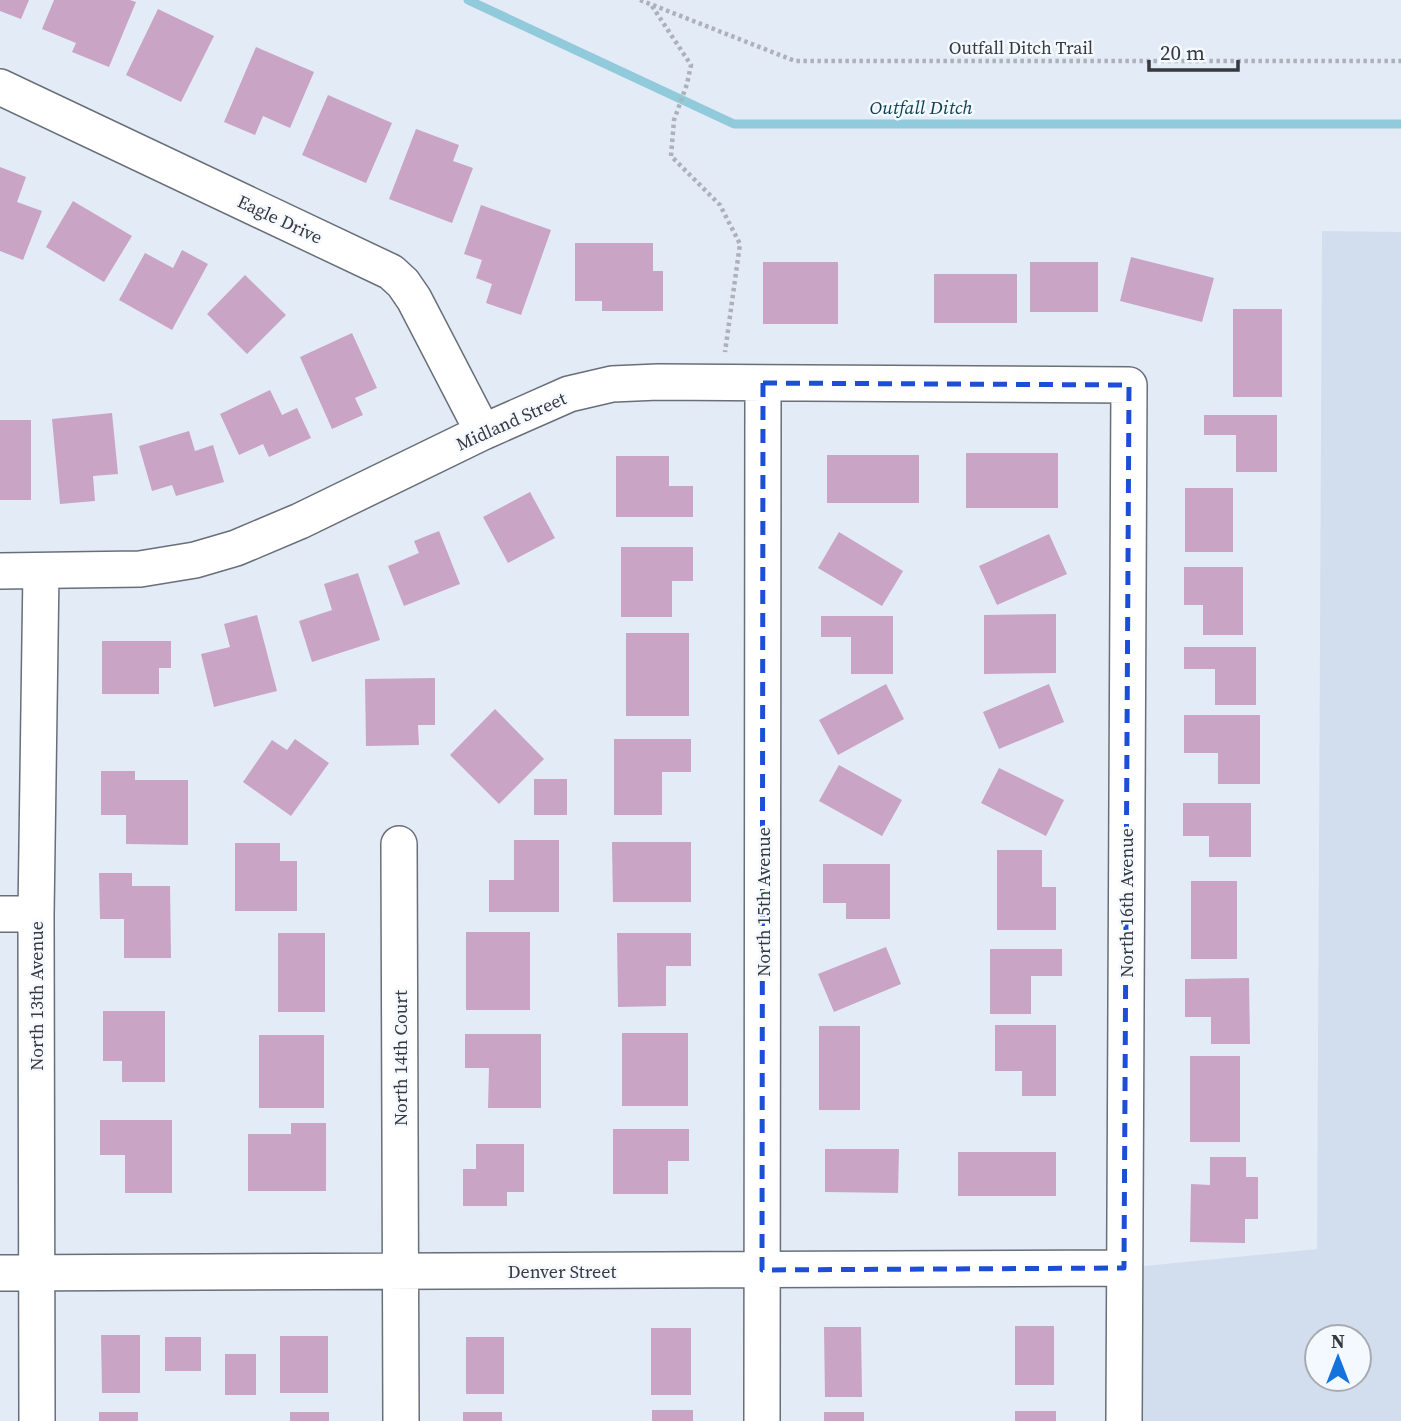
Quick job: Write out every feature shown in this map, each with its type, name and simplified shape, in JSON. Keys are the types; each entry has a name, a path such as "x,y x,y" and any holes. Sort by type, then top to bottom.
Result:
{"street":[{"name":"Eagle Drive","path":"0,87 391,272 414,299 483,432"},
{"name":"Midland Street","path":"0,571 140,569 195,560 236,548 300,521 483,432 569,394 612,384 659,382 1129,386"},
{"name":"North 15th Avenue","path":"762,1421 763,383"},
{"name":"North 16th Avenue","path":"1124,1421 1129,386"},
{"name":"North 13th Avenue","path":"37,1421 36,914 41,571"},
{"name":"North 14th Court","path":"400,844 401,1421"},
{"path":"0,914 36,914"},
{"name":"Denver Street","path":"0,1273 1124,1268"}],"path":[{"name":"Outfall Ditch Trail","path":"640,0 795,61 1401,61"},
{"path":"651,5 691,65 674,120 671,156 720,205 740,244 721,383"}],"highlighted area":[{"path":"763,383 1129,385 1124,1268 762,1270"}],"shaded area":[{"path":"1322,231 1401,232 1401,1421 1124,1421 1124,1268 1317,1249"}],"building":[{"path":"0,0 29,0 21,19 0,11"},
{"path":"54,0 136,2 109,67 72,52 76,43 42,29"},
{"path":"158,9 214,36 181,102 126,75"},
{"path":"256,47 314,72 290,128 263,116 255,135 224,122"},
{"path":"328,95 392,123 366,183 302,155"},
{"path":"416,129 459,145 453,161 473,168 452,223 389,199"},
{"path":"0,167 26,177 17,202 42,211 23,260 0,251"},
{"path":"73,201 132,236 104,282 46,247"},
{"path":"481,205 551,230 521,315 486,303 492,284 476,278 482,260 464,254"},
{"path":"575,243 653,243 653,271 663,271 663,311 602,311 602,301 575,301"},
{"path":"182,250 208,264 172,330 119,300 145,253 173,268"},
{"path":"1131,257 1214,278 1202,322 1120,301"},
{"path":"763,262 838,262 838,324 763,324"},
{"path":"1030,262 1098,262 1098,312 1030,312"},
{"path":"934,274 1017,274 1017,323 934,323"},
{"path":"245,275 286,315 247,354 207,314"},
{"path":"1233,309 1282,309 1282,397 1233,397"},
{"path":"352,333 377,388 355,398 363,415 332,429 300,357"},
{"path":"270,390 282,415 297,408 311,438 269,457 263,444 239,455 220,414"},
{"path":"112,413 118,474 93,476 95,501 60,504 52,419"},
{"path":"1204,415 1277,415 1277,472 1236,472 1236,435 1204,435"},
{"path":"0,420 31,420 31,500 0,500"},
{"path":"189,431 195,451 213,445 224,482 176,496 172,485 152,491 139,446"},
{"path":"966,453 1058,453 1058,508 966,508"},
{"path":"827,455 919,455 919,503 827,503"},
{"path":"616,456 669,456 669,486 693,486 693,517 616,517"},
{"path":"1185,488 1233,488 1233,552 1185,552"},
{"path":"530,492 555,538 508,563 483,517"},
{"path":"439,531 460,584 404,606 388,566 419,553 414,541"},
{"path":"839,532 903,571 882,606 818,568"},
{"path":"1049,534 1067,574 997,605 979,566"},
{"path":"621,547 693,547 693,581 672,581 672,617 621,617"},
{"path":"1184,567 1243,567 1243,635 1203,635 1203,605 1184,605"},
{"path":"358,573 380,640 312,662 299,621 332,610 324,584"},
{"path":"1056,614 1056,673 984,674 984,615"},
{"path":"257,615 277,691 214,707 201,654 230,647 224,624"},
{"path":"821,616 893,616 893,674 851,674 851,637 821,637"},
{"path":"626,633 689,633 689,716 626,716"},
{"path":"102,641 171,641 171,668 159,668 159,694 102,694"},
{"path":"1184,647 1256,647 1256,705 1215,705 1215,669 1184,669"},
{"path":"435,678 435,725 418,725 419,745 366,746 365,679"},
{"path":"886,684 904,719 838,755 819,720"},
{"path":"1049,684 1064,722 999,749 983,712"},
{"path":"495,709 544,759 499,804 450,755"},
{"path":"1184,715 1260,715 1260,784 1218,784 1218,753 1184,753"},
{"path":"295,739 329,763 291,816 243,782 272,740 287,750"},
{"path":"614,739 691,739 691,772 662,772 662,815 614,815"},
{"path":"839,765 902,800 882,836 819,801"},
{"path":"999,768 1064,800 1046,836 981,803"},
{"path":"101,771 135,771 135,780 188,780 188,845 126,844 126,815 101,815"},
{"path":"534,779 567,779 567,815 534,815"},
{"path":"1183,803 1251,803 1251,857 1209,857 1209,836 1183,836"},
{"path":"514,840 559,840 559,912 489,912 489,880 514,880"},
{"path":"612,842 691,842 691,902 613,902"},
{"path":"235,843 280,843 280,861 297,861 297,911 235,911"},
{"path":"997,850 1042,850 1042,887 1056,887 1056,930 997,930"},
{"path":"823,864 890,864 890,919 846,919 846,903 823,903"},
{"path":"99,873 132,873 132,886 170,886 171,958 124,958 124,919 100,919"},
{"path":"1191,881 1237,881 1237,959 1191,959"},
{"path":"466,932 530,932 530,1010 466,1010"},
{"path":"278,933 325,933 325,1012 278,1012"},
{"path":"617,933 691,933 691,966 666,966 666,1006 618,1007"},
{"path":"886,947 901,984 834,1012 818,974"},
{"path":"990,949 1062,949 1062,976 1031,976 1031,1014 990,1014"},
{"path":"1249,978 1250,1044 1211,1044 1211,1017 1185,1017 1185,979"},
{"path":"103,1011 165,1011 165,1082 122,1082 122,1061 103,1061"},
{"path":"995,1025 1056,1025 1056,1096 1022,1096 1022,1071 995,1071"},
{"path":"819,1026 860,1026 860,1110 819,1110"},
{"path":"622,1033 688,1033 688,1106 622,1106"},
{"path":"465,1034 541,1034 541,1108 488,1108 489,1068 465,1068"},
{"path":"259,1035 324,1035 324,1108 259,1108"},
{"path":"1190,1056 1240,1056 1240,1142 1190,1142"},
{"path":"100,1120 172,1120 172,1193 125,1193 125,1155 100,1155"},
{"path":"291,1123 326,1123 326,1191 248,1191 248,1134 291,1134"},
{"path":"613,1129 689,1129 689,1161 668,1161 668,1194 613,1194"},
{"path":"476,1144 524,1144 524,1192 507,1192 507,1206 463,1206 463,1169 476,1169"},
{"path":"825,1149 899,1149 898,1193 825,1192"},
{"path":"958,1152 1056,1152 1056,1196 958,1196"},
{"path":"1210,1157 1246,1157 1246,1177 1258,1177 1258,1219 1245,1219 1245,1243 1190,1242 1191,1184 1210,1185"},
{"path":"1015,1326 1054,1326 1054,1385 1015,1385"},
{"path":"824,1327 861,1327 862,1397 825,1397"},
{"path":"651,1328 691,1328 691,1395 651,1395"},
{"path":"101,1335 140,1335 140,1393 102,1393"},
{"path":"280,1336 328,1336 328,1393 280,1393"},
{"path":"165,1337 201,1337 201,1371 165,1371"},
{"path":"466,1337 504,1337 504,1394 466,1394"},
{"path":"225,1354 256,1354 256,1395 225,1395"},
{"path":"652,1410 693,1410 693,1421 652,1421"},
{"path":"1015,1411 1056,1411 1056,1421 1015,1421"},
{"path":"99,1412 138,1412 138,1421 99,1421"},
{"path":"290,1412 329,1412 329,1421 290,1421"},
{"path":"463,1412 502,1412 502,1421 463,1421"},
{"path":"824,1412 864,1412 864,1421 824,1421"}],"waterway":[{"name":"Outfall Ditch","path":"468,0 734,124 1401,124"}]}
